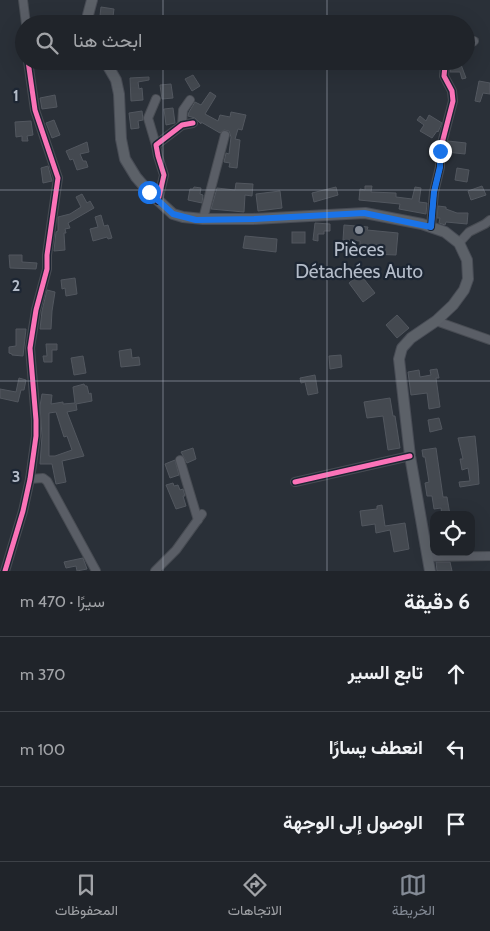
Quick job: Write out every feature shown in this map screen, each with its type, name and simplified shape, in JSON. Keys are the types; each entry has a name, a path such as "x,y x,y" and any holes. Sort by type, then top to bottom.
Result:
{"main road":[{"path":"88,15 92,0"},
{"path":"110,70 116,80 119,94 121,139 125,159 136,177 173,214 203,219 254,219 364,213 431,227 445,232 459,243 467,260 468,279 464,290 453,306 436,321 411,338 402,348 399,359 410,456 430,571"}],"street":[{"path":"22,0 24,15"},
{"path":"5,571 23,510 30,479 36,436 30,341 47,269 47,255 58,178 35,110 29,70"},
{"path":"431,227 434,192 440,167 440,151 453,101 452,91 444,76 445,70"},
{"path":"156,99 148,118 164,175 158,201"},
{"path":"182,125 183,110 190,100"},
{"path":"156,146 182,125 193,122"},
{"path":"203,219 225,135"},
{"path":"459,243 469,232 490,220"},
{"path":"436,321 490,340"},
{"path":"295,482 410,456"},
{"path":"156,571 176,550 200,517 180,460"},
{"path":"30,479 43,478 48,480 96,571"},
{"path":"427,557 490,556"}],"building":[{"path":"101,7 114,9 113,15 100,15"},
{"path":"451,70 463,70 466,78 462,79 460,72 450,72"},
{"path":"193,75 200,86 192,91 185,79"},
{"path":"149,77 149,80 138,82 139,89 142,88 143,100 131,101 130,78"},
{"path":"479,81 490,83 490,94 483,93 480,102 475,101"},
{"path":"171,84 173,98 162,99 160,85"},
{"path":"210,92 216,96 205,114 218,121 220,115 230,117 231,112 246,115 242,130 238,129 235,139 240,140 237,168 229,167 230,163 224,162 226,153 229,154 231,137 229,131 224,130 220,133 201,122 201,124 195,118 188,116 195,102 201,105"},
{"path":"55,95 57,107 42,109 40,98"},
{"path":"173,108 175,123 166,125 164,109"},
{"path":"142,111 143,120 138,121 139,128 131,129 129,113"},
{"path":"429,115 442,123 438,132 432,138 420,131 424,125 417,120 420,116 426,121"},
{"path":"54,120 60,135 52,138 46,123"},
{"path":"31,121 33,135 27,136 28,141 22,141 22,136 16,137 15,122"},
{"path":"448,141 466,143 465,154 446,152"},
{"path":"87,142 89,152 80,154 88,167 77,170 73,159 70,160 66,151"},
{"path":"48,166 52,181 43,183 41,168"},
{"path":"457,168 469,170 467,182 455,180"},
{"path":"236,183 253,184 252,196 245,195 244,212 211,209 217,188 235,190"},
{"path":"365,186 372,186 371,192 396,193 396,197 412,199 415,187 421,188 419,202 427,203 426,214 399,209 400,204 359,200 360,189 365,190"},
{"path":"482,186 486,195 471,200 468,191"},
{"path":"194,187 201,188 200,194 203,195 202,203 188,200 190,189"},
{"path":"336,187 338,195 314,202 312,193"},
{"path":"280,191 282,208 258,211 256,194"},
{"path":"82,194 87,203 90,201 94,208 68,223 70,228 65,229 66,233 64,233 65,250 54,251 56,232 58,231 58,217 70,214 81,207 76,197"},
{"path":"438,206 446,207 446,209 457,213 468,213 467,224 446,222 445,225 439,223 440,218 437,218"},
{"path":"101,215 104,226 108,225 112,238 108,239 107,237 93,241 90,229 98,227 95,217"},
{"path":"315,223 330,224 330,231 318,234 318,241 313,240"},
{"path":"344,225 368,227 367,230 398,233 396,255 370,254 371,251 360,250 360,241 343,240"},
{"path":"292,232 305,232 305,243 292,243"},
{"path":"245,236 277,239 276,252 243,248"},
{"path":"9,255 22,255 22,262 37,263 36,269 10,268"},
{"path":"360,274 375,293 363,302 349,283"},
{"path":"75,278 77,294 66,296 65,288 62,289 61,280"},
{"path":"47,290 55,292 51,329 40,329 42,311"},
{"path":"397,315 409,328 397,338 386,325"},
{"path":"16,329 26,329 23,356 9,353 9,347 16,346"},
{"path":"46,344 57,344 57,350 52,350 52,362 44,362 43,356 47,356"},
{"path":"131,349 132,358 139,357 140,365 121,367 119,351"},
{"path":"341,355 342,367 330,369 329,356"},
{"path":"83,356 86,373 74,375 71,358"},
{"path":"437,369 439,378 436,378 440,407 429,409 427,393 411,395 408,372 419,370 420,377 431,375 430,370"},
{"path":"315,375 318,393 308,395 305,382 301,383 300,378"},
{"path":"19,378 26,380 24,390 21,390 18,402 0,398 0,389 16,392"},
{"path":"84,384 87,386 89,394 91,393 92,401 76,404 77,410 67,412 84,456 62,461 66,482 56,484 52,464 40,464 42,436 40,406 42,394 52,395 51,404 75,403 73,387","holes":["56,412 64,437 67,436 72,450 55,456 49,456 49,413"]},
{"path":"390,398 400,448 388,450 383,416 367,418 364,402"},
{"path":"439,418 442,429 430,432 428,420"},
{"path":"475,436 479,484 460,487 459,482 470,481 468,468 462,470 460,459 463,459 458,438"},
{"path":"193,448 196,459 187,463 181,452"},
{"path":"436,448 443,497 447,497 449,511 441,511 441,508 434,509 432,496 427,496 425,483 429,482 422,450"},
{"path":"175,460 179,475 170,478 165,464"},
{"path":"173,483 174,486 178,485 180,490 183,489 186,506 176,509 166,485"},
{"path":"382,505 385,526 405,523 409,549 394,552 390,530 376,533 375,524 362,526 360,511 377,509 377,506"},
{"path":"83,558 87,569 77,571 76,566 66,568 64,562"},
{"path":"436,562 450,562 452,571 437,571"}],"cycle path":[{"path":"5,571 23,511 36,436 30,348 36,310 47,269 47,255 58,178 35,110 29,70"},
{"path":"431,227 434,192 440,167 440,151 453,101 452,91 444,76 445,70"},
{"path":"158,201 164,175 156,145 182,125 193,123"},
{"path":"295,482 410,456"}],"place":[{"name":"Pièces Détachées Auto","path":"359,230"}],"route":[{"path":"149,192 173,214 196,220 364,213 431,227 434,192 440,167 440,151"}]}
